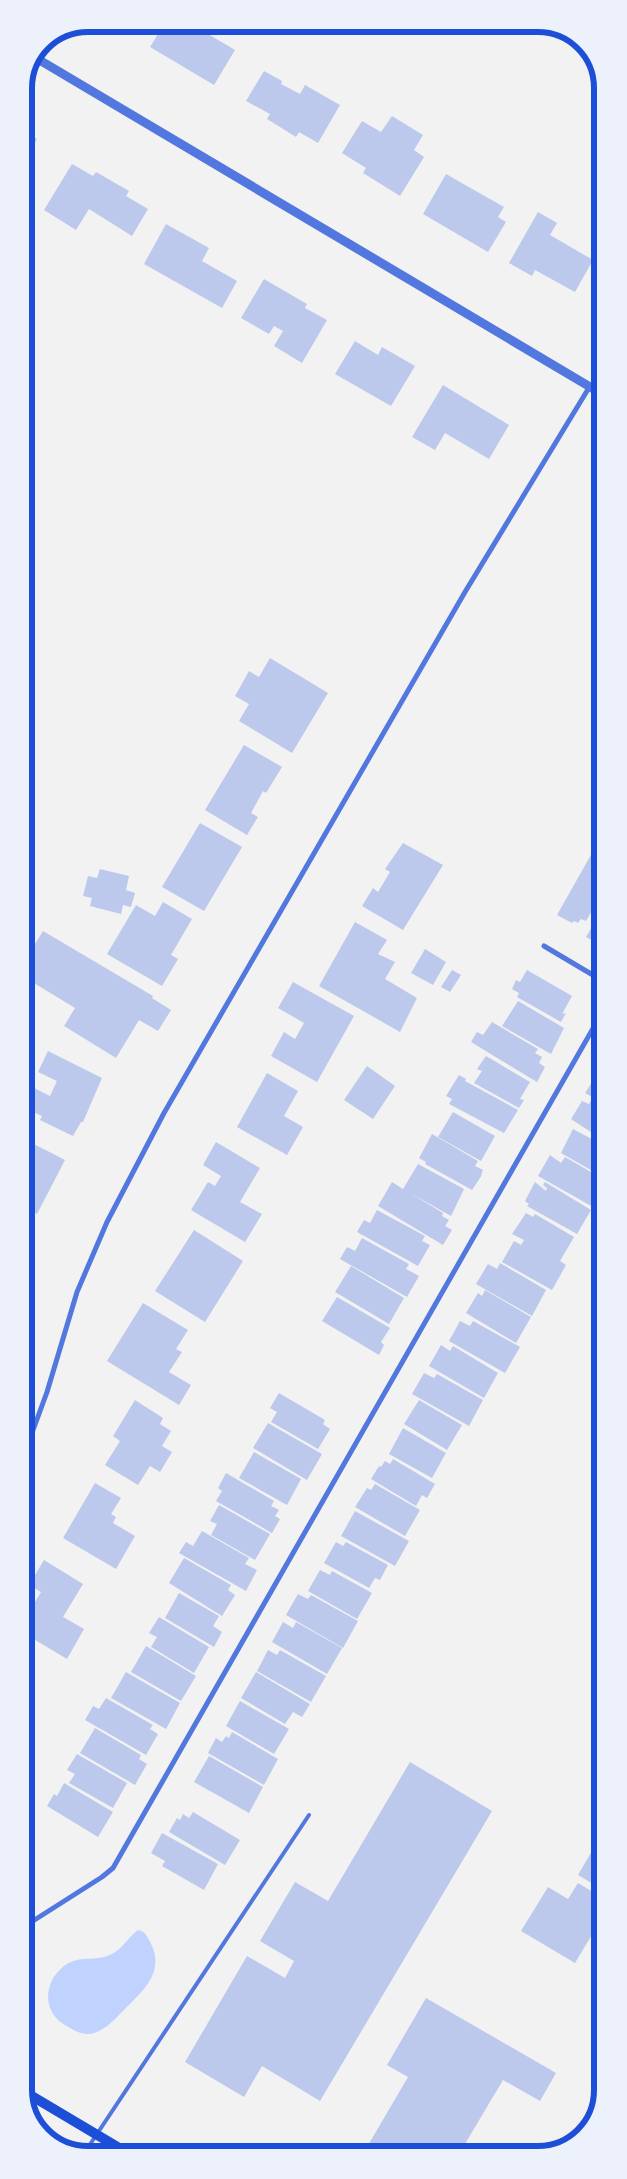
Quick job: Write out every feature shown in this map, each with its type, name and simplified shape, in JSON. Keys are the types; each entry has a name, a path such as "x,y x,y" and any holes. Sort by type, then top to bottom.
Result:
{"main road":[{"path":"33,2097 116,2146"}],"street":[{"path":"40,61 594,389"},
{"path":"32,1433 47,1392 77,1292 107,1222 164,1113 460,600 590,386"},
{"path":"544,946 594,975"},
{"path":"32,1922 102,1878 113,1868 594,1025"}],"lane":[{"path":"89,2146 309,1814"}],"water":[{"path":"138,1930 147,1936 154,1950 155,1960 151,1977 140,1993 108,2025 95,2033 80,2033 58,2020 50,2007 48,1997 51,1982 57,1973 70,1962 103,1957 114,1953"}],"building":[{"path":"159,32 209,32 208,34 235,50 214,85 150,47"},
{"path":"264,71 282,81 281,84 300,94 305,85 340,105 318,143 299,132 296,137 267,119 270,114 246,101"},
{"path":"392,116 423,135 414,150 424,157 400,196 363,173 366,168 342,153 362,121 381,132"},
{"path":"32,136 37,139 32,148"},
{"path":"72,164 93,176 96,172 129,191 126,196 148,209 132,236 89,209 76,230 44,210"},
{"path":"446,174 504,207 498,217 506,222 488,252 423,214"},
{"path":"538,212 557,223 550,235 593,260 575,292 535,270 532,276 509,263"},
{"path":"166,224 209,248 202,261 237,281 222,308 144,264"},
{"path":"264,279 307,304 305,308 327,320 302,363 274,346 283,331 274,326 269,334 241,318"},
{"path":"355,341 378,355 382,347 415,366 391,406 335,374"},
{"path":"443,385 509,425 489,459 445,433 435,450 412,437"},
{"path":"270,658 328,693 292,753 239,721 249,704 235,696 249,671 259,677"},
{"path":"244,745 282,767 266,793 263,791 251,813 258,817 247,835 205,810"},
{"path":"200,823 242,847 204,911 162,887"},
{"path":"403,843 443,865 403,930 362,906 373,888 378,892 390,872 385,869"},
{"path":"592,853 594,854 594,907 586,921 581,919 578,923 574,921 572,923 557,915"},
{"path":"100,869 129,876 126,890 135,893 131,907 123,905 121,914 90,906 92,898 83,896 88,876 97,878"},
{"path":"163,902 192,919 171,955 178,959 162,986 107,954 136,905 155,916"},
{"path":"355,922 387,940 378,954 395,962 385,979 417,998 400,1032 319,986"},
{"path":"594,923 594,941 586,937"},
{"path":"43,931 153,996 152,998 171,1010 158,1031 139,1020 116,1058 64,1026 75,1008 32,982 32,949"},
{"path":"425,949 446,962 433,985 411,973"},
{"path":"452,970 461,975 450,992 441,987"},
{"path":"527,970 572,996 562,1014 566,1013 561,1022 517,997 519,993 512,989 516,980 520,982"},
{"path":"293,982 354,1016 317,1082 271,1056 284,1032 295,1039 304,1023 278,1008"},
{"path":"518,1001 564,1028 551,1054 502,1026"},
{"path":"492,1022 538,1049 535,1053 542,1057 539,1063 545,1067 537,1082 471,1042 477,1032 483,1035"},
{"path":"48,1051 102,1078 83,1122 81,1122 73,1136 40,1120 42,1116 32,1112 32,1087 50,1096 57,1081 38,1072"},
{"path":"486,1056 530,1082 520,1099 524,1100 519,1108 474,1083 482,1071 477,1069"},
{"path":"367,1066 395,1086 373,1119 344,1100"},
{"path":"267,1073 298,1091 284,1116 303,1127 287,1155 237,1127"},
{"path":"459,1075 466,1079 465,1081 518,1110 504,1133 449,1104 452,1099 446,1096"},
{"path":"594,1079 594,1098 585,1093"},
{"path":"592,1099 594,1100 594,1134 571,1119 582,1101 589,1104"},
{"path":"453,1112 495,1136 481,1161 438,1137"},
{"path":"573,1129 594,1140 594,1172 561,1153"},
{"path":"432,1134 478,1161 475,1166 483,1170 482,1175 472,1190 425,1164 426,1162 419,1158"},
{"path":"216,1142 260,1168 240,1202 262,1214 245,1242 191,1210 208,1182 215,1186 221,1176 203,1165"},
{"path":"32,1143 65,1160 37,1214 32,1212"},
{"path":"550,1155 561,1163 565,1157 594,1174 594,1205 593,1207 538,1176"},
{"path":"418,1164 464,1189 451,1216 410,1193 443,1213 442,1216 449,1220 445,1226 452,1230 443,1245 378,1206 392,1182 403,1189"},
{"path":"535,1182 546,1191 547,1188 543,1185 545,1182 591,1210 577,1234 527,1206 529,1204 525,1201"},
{"path":"377,1210 425,1236 422,1241 430,1245 418,1266 357,1232 364,1220 370,1223"},
{"path":"526,1213 533,1217 535,1214 574,1237 560,1261 566,1265 552,1290 502,1262 514,1241 521,1245 524,1240 512,1234"},
{"path":"194,1230 243,1261 205,1322 155,1291"},
{"path":"362,1238 409,1264 406,1269 419,1276 407,1297 340,1259 347,1247 355,1251"},
{"path":"500,1263 546,1290 532,1316 476,1284 488,1264 497,1269"},
{"path":"351,1266 404,1298 389,1324 335,1292"},
{"path":"485,1290 531,1317 516,1343 466,1313 478,1293 482,1296"},
{"path":"337,1297 390,1328 381,1342 384,1345 379,1355 322,1321"},
{"path":"143,1303 188,1330 176,1349 182,1352 169,1372 191,1385 179,1405 107,1361"},
{"path":"460,1321 470,1326 473,1321 520,1347 505,1373 449,1341"},
{"path":"441,1345 450,1351 453,1346 498,1373 484,1398 429,1366"},
{"path":"424,1373 434,1378 437,1374 483,1400 469,1426 412,1394"},
{"path":"279,1393 325,1420 323,1424 330,1429 318,1449 271,1422 277,1412 270,1408"},
{"path":"135,1400 163,1418 160,1424 171,1431 162,1446 172,1452 160,1472 150,1466 138,1485 105,1465 120,1441 113,1436"},
{"path":"419,1400 462,1425 447,1450 404,1424"},
{"path":"268,1423 322,1454 307,1480 253,1448"},
{"path":"403,1428 446,1453 432,1478 389,1454"},
{"path":"254,1452 301,1479 287,1505 239,1478"},
{"path":"393,1459 435,1484 427,1498 422,1495 416,1506 371,1479 379,1466 381,1467 385,1461 390,1464"},
{"path":"226,1473 274,1501 271,1506 279,1510 275,1516 280,1519 272,1533 216,1501 222,1491 218,1488"},
{"path":"95,1483 121,1498 111,1514 116,1517 113,1523 135,1536 116,1569 63,1538"},
{"path":"375,1484 420,1510 405,1536 355,1507 367,1488 371,1490"},
{"path":"219,1505 270,1534 255,1560 211,1535 217,1524 210,1521"},
{"path":"355,1511 409,1541 395,1566 341,1536"},
{"path":"202,1531 249,1558 245,1564 257,1570 246,1591 179,1553 186,1542 193,1546"},
{"path":"336,1542 343,1546 346,1542 388,1565 380,1580 375,1578 369,1588 324,1563"},
{"path":"184,1558 231,1585 228,1590 235,1595 222,1616 169,1583"},
{"path":"44,1560 83,1584 63,1617 84,1629 67,1659 32,1638 32,1600 35,1602 41,1592 32,1587 32,1580"},
{"path":"320,1570 330,1575 332,1571 372,1593 357,1619 308,1591"},
{"path":"179,1593 219,1616 213,1626 222,1632 214,1647 165,1618"},
{"path":"298,1594 308,1599 311,1595 358,1621 343,1648 286,1615"},
{"path":"159,1617 209,1647 194,1673 151,1647 157,1637 149,1633"},
{"path":"283,1622 293,1628 296,1622 342,1648 327,1674 272,1642"},
{"path":"146,1646 196,1676 181,1701 131,1672"},
{"path":"268,1650 277,1655 280,1650 326,1676 311,1702 257,1671"},
{"path":"126,1672 180,1703 166,1729 111,1698"},
{"path":"256,1672 310,1704 302,1717 293,1712 285,1724 241,1698"},
{"path":"106,1698 153,1725 150,1729 158,1734 146,1755 85,1720 93,1706 99,1709"},
{"path":"240,1701 289,1729 274,1754 226,1726"},
{"path":"95,1728 141,1755 139,1759 147,1764 135,1785 80,1753"},
{"path":"232,1732 278,1759 264,1785 208,1753 216,1738 222,1742 226,1736 229,1738"},
{"path":"77,1754 127,1783 113,1808 69,1783 75,1774 67,1770"},
{"path":"209,1756 263,1787 249,1813 194,1782"},
{"path":"410,1762 492,1811 320,2101 262,2066 244,2097 185,2062 247,1956 285,1978 294,1961 260,1941 295,1882 328,1901"},
{"path":"64,1783 113,1812 98,1837 47,1806 54,1794 57,1796"},
{"path":"193,1812 240,1840 225,1865 169,1832 177,1818 180,1820 183,1814 189,1818"},
{"path":"162,1833 218,1864 204,1890 162,1866 165,1861 151,1853"},
{"path":"594,1847 594,1885 578,1875"},
{"path":"578,1883 594,1893 594,1931 575,1963 521,1931 548,1887 568,1899"},
{"path":"426,1998 556,2073 540,2101 503,2080 464,2146 368,2146 408,2077 387,2065"}]}
